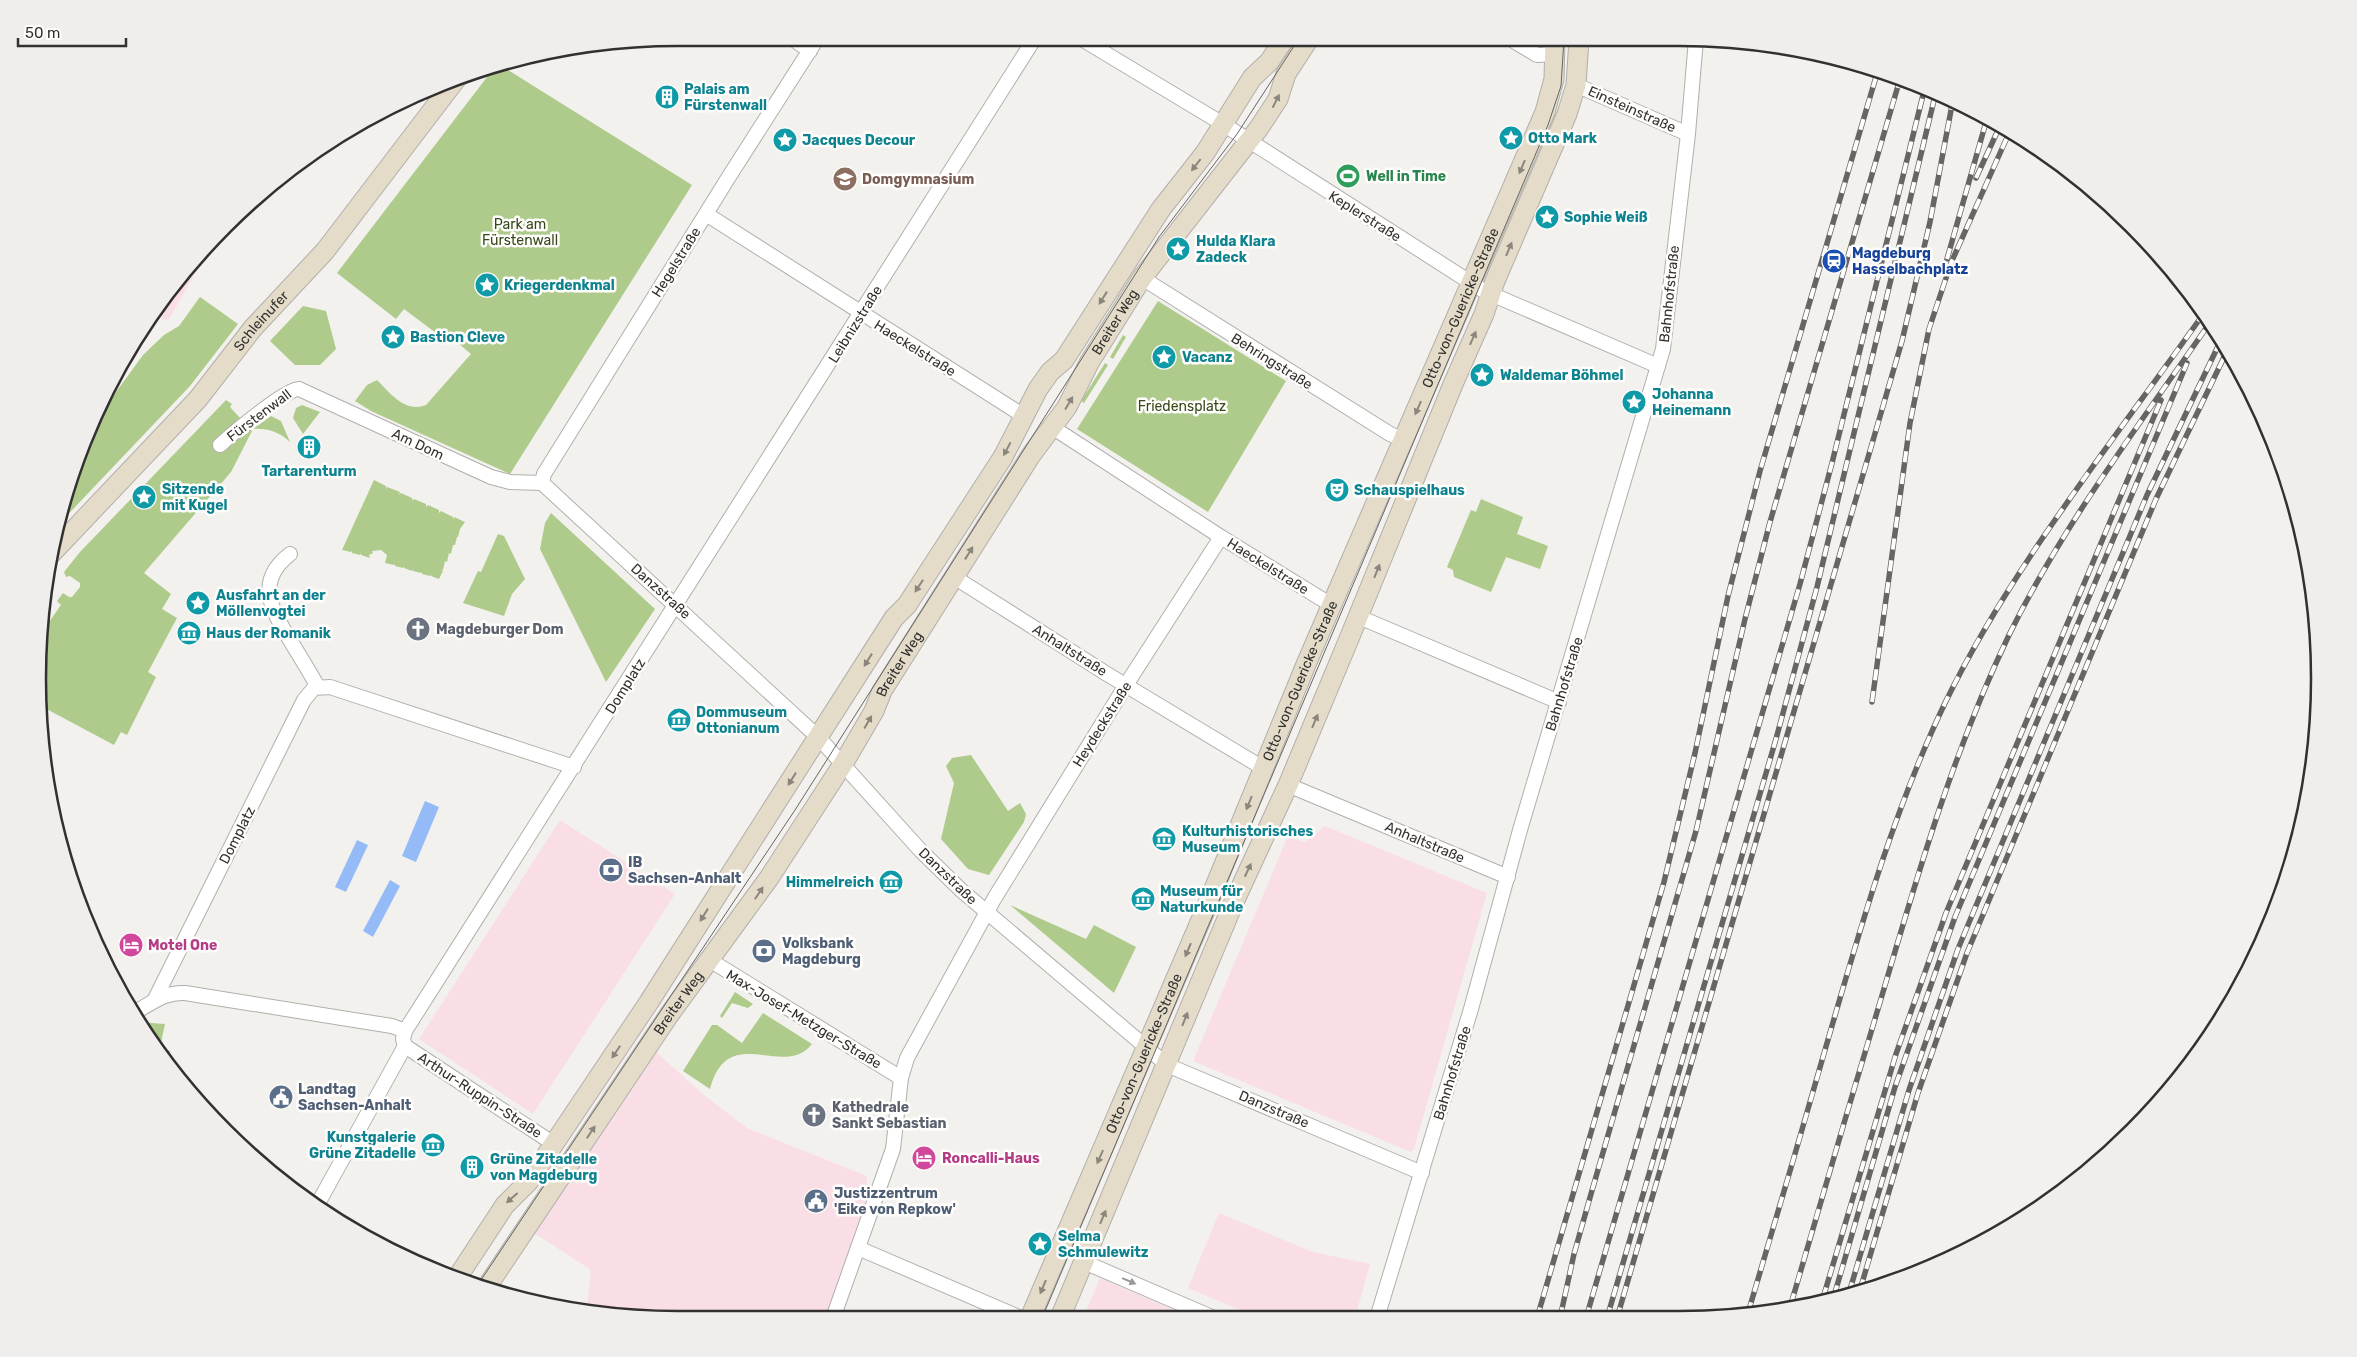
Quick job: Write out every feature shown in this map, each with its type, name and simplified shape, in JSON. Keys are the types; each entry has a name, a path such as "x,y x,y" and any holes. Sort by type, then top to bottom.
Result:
{"street":[{"name":"Leibnizstraße","path":"676,605 1029,46"},
{"name":"Keplerstraße","path":"1093,46 1223,124 1248,142 1491,294 1658,366"},
{"name":"Breiter Weg","path":"461,1272 505,1205 529,1181 649,1002 894,618 907,605 998,465 1050,372 1064,360 1147,231 1205,153 1252,78 1269,62 1279,46"},
{"name":"Breiter Weg","path":"490,1282 708,959 746,911 843,764 871,718 882,691 1031,455 1067,407 1093,356 1142,278 1248,142 1275,104 1286,74 1304,46"},
{"path":"1522,46 1537,55 1555,47"},
{"name":"Otto-von-Guericke-Straße","path":"1063,1311 1234,902 1288,784 1359,617 1567,114 1576,85 1579,46"},
{"name":"Hegelstraße","path":"542,483 544,474 706,214 813,47"},
{"name":"Otto-von-Guericke-Straße","path":"1033,1311 1147,1048 1324,623 1333,606 1548,104 1553,84 1555,47"},
{"name":"Bahnhofstraße","path":"1378,1311 1422,1173 1663,349 1688,134 1695,47"},
{"name":"Einsteinstraße","path":"1576,85 1688,134"},
{"name":"Schleinufer","path":"61,544 198,399 252,328 325,252 448,90"},
{"name":"Haeckelstraße","path":"706,214 1024,416"},
{"name":"Behringstraße","path":"1142,278 1390,434 1404,440"},
{"name":"Fürstenwall","path":"220,445 276,400 293,388 299,389"},
{"name":"Am Dom","path":"299,389 491,477 510,482 542,483"},
{"name":"Haeckelstraße","path":"1052,427 1220,537 1333,606"},
{"name":"Danzstraße","path":"542,483 819,738 920,851 987,912 1166,1064 1422,1173"},
{"name":"Heydeckstraße","path":"987,912 1126,685 1220,537"},
{"path":"290,554 276,568 272,578 270,591 271,606 318,687 330,687 574,767"},
{"name":"Anhaltstraße","path":"954,577 1263,768"},
{"name":"Domplatz","path":"405,1030 676,605"},
{"path":"1359,617 1559,702"},
{"name":"Domplatz","path":"155,999 304,700 310,692 318,687"},
{"name":"Anhaltstraße","path":"1288,784 1508,877"},
{"path":"836,1311 893,1149 901,1078 907,1058 987,912"},
{"name":"Max-Josef-Metzger-Straße","path":"708,959 901,1078"},
{"path":"140,1009 155,999 170,993 185,993 304,1011 392,1026 405,1030 403,1039 405,1046 320,1199"},
{"name":"Arthur-Ruppin-Straße","path":"405,1046 554,1144"},
{"path":"858,1248 1006,1311"},
{"path":"1084,1262 1198,1311"}],"shaded area":[{"path":"198,268 169,319 163,320 160,317"},
{"path":"560,820 675,894 533,1114 419,1039"},
{"path":"1325,826 1487,893 1414,1149 1411,1152 1193,1061 1288,836 1305,842"},
{"path":"655,1051 705,1096 747,1128 867,1176 865,1213 828,1311 678,1311 587,1304 591,1270 534,1233"},
{"path":"1219,1213 1313,1252 1370,1264 1357,1311 1242,1311 1188,1288"},
{"path":"1100,1278 1176,1311 1086,1311"}],"green space":[{"name":"Park am Fürstenwall","path":"508,70 692,185 510,474 371,411 355,401 367,385 377,380 399,401 411,406 426,405 471,354 440,328 436,333 404,309 396,319 337,273 488,76"},
{"path":"200,297 238,324 190,386 68,514 94,437 111,399 143,355 164,335 179,326"},
{"name":"Friedensplatz","path":"1158,301 1286,381 1208,512 1077,429"},
{"path":"303,306 326,311 336,349 320,365 295,365 270,341"},
{"path":"1123,335 1126,337 1113,359 1110,357"},
{"path":"1105,363 1108,365 1084,403 1081,401"},
{"path":"226,400 232,404 230,407 252,431 231,472 144,573 171,594 162,609 177,618 148,672 156,677 127,735 121,732 114,745 48,710 46,678 50,621 61,605 57,601 63,593 72,597 80,587 80,583 70,576 66,577 64,572 80,552"},
{"path":"302,405 320,412 303,434 293,418 296,408"},
{"path":"271,416 281,421 290,442 273,431 253,429"},
{"path":"374,480 386,486 386,489 387,487 400,492 399,495 401,493 412,498 413,501 414,499 426,504 426,507 428,505 439,510 439,513 441,511 453,517 453,520 454,517 465,522 460,529 455,545 453,545 451,554 449,553 447,562 445,561 443,570 441,569 443,571 439,579 431,576 431,574 430,576 422,574 422,572 413,571 413,569 412,571 404,568 404,566 403,568 395,566 395,564 385,563 387,555 381,550 372,551 373,553 369,555 370,558 361,555 361,553 360,555 352,553 352,551 342,550"},
{"path":"1481,499 1523,517 1517,534 1548,546 1540,569 1506,557 1491,592 1454,577 1453,570 1447,567 1471,510 1476,512"},
{"path":"551,513 655,609 606,682 540,549 545,523"},
{"path":"498,534 504,536 525,579 512,594 504,616 463,603 478,571 481,572"},
{"path":"971,755 1008,811 1020,803 1026,814 1024,822 989,875 968,869 941,839 954,783 946,766 952,758"},
{"path":"1010,905 1086,939 1094,925 1136,947 1114,993"},
{"path":"735,992 753,1004 748,1008 732,1003 722,1018 720,1016"},
{"path":"763,1013 812,1044 800,1053 787,1057 743,1054 730,1058 718,1069 710,1089 683,1071 712,1025 717,1025 742,1043"},
{"path":"148,1023 165,1024 161,1041"}],"water":[{"path":"425,801 439,807 416,862 402,856"},
{"path":"357,840 368,845 346,892 335,887"},
{"path":"390,880 400,886 373,937 363,931"}],"tram line":[{"path":"482,1279 795,810 1159,237 1237,134 1294,46"},
{"path":"1045,1311 1548,125 1561,86 1564,46"}],"railway":[{"path":"1539,1311 1664,882 1695,753 1728,596 1760,471 1876,78"},
{"path":"1562,1311 1574,1254 1696,831 1745,619 1770,522 1898,86"},
{"path":"1588,1311 1800,584 1832,463 1923,95"},
{"path":"1609,1311 1776,739 1817,587 1934,100"},
{"path":"1619,1311 1902,341 1930,222 1951,108"},
{"path":"1947,259 1985,126"},
{"path":"1976,178 1997,132"},
{"path":"1872,702 1910,423 1929,329 1951,263 2007,138"},
{"path":"1750,1306 1878,874 1909,788 1945,703 2001,601 2033,552 2199,320"},
{"path":"1792,1300 1926,850 1940,806 1990,677 2009,635 2031,594 2078,514 2205,329"},
{"path":"1851,1286 1909,1090 1958,949 2147,495 2217,348"},
{"path":"1862,1283 1918,1093 1967,953 2156,499 2224,358"},
{"path":"1836,1291 1895,1087 1955,917 2187,363"},
{"path":"1824,1293 1896,1054 1946,913 2161,400"}],"place":[{"name":"Palais am Fürstenwall","path":"667,97"},
{"name":"Otto Mark","path":"1511,138"},
{"name":"Jacques Decour","path":"785,140"},
{"name":"Well in Time","path":"1348,176"},
{"name":"Domgymnasium","path":"845,179"},
{"name":"Sophie Weiß","path":"1547,217"},
{"name":"Hulda Klara Zadeck","path":"1178,249"},
{"name":"Magdeburg Hasselbachplatz","path":"1834,261"},
{"name":"Kriegerdenkmal","path":"487,285"},
{"name":"Bastion Cleve","path":"393,337"},
{"name":"Vacanz","path":"1164,357"},
{"name":"Waldemar Böhmel","path":"1482,375"},
{"name":"Johanna Heinemann","path":"1634,402"},
{"name":"Tartarenturm","path":"309,447"},
{"name":"Schauspielhaus","path":"1337,490"},
{"name":"Sitzende mit Kugel","path":"144,497"},
{"name":"Ausfahrt an der Möllenvogtei","path":"198,603"},
{"name":"Magdeburger Dom","path":"418,629"},
{"name":"Haus der Romanik","path":"189,633"},
{"name":"Dommuseum Ottonianum","path":"679,720"},
{"name":"Kulturhistorisches Museum","path":"1164,839"},
{"name":"IB Sachsen-Anhalt","path":"611,870"},
{"name":"Himmelreich","path":"891,882"},
{"name":"Museum für Naturkunde","path":"1143,899"},
{"name":"Motel One","path":"131,945"},
{"name":"Volksbank Magdeburg","path":"764,951"},
{"name":"Landtag Sachsen-Anhalt","path":"281,1097"},
{"name":"Kathedrale Sankt Sebastian","path":"814,1115"},
{"name":"Kunstgalerie Grüne Zitadelle","path":"433,1145"},
{"name":"Roncalli-Haus","path":"924,1158"},
{"name":"Grüne Zitadelle von Magdeburg","path":"472,1167"},
{"name":"Justizzentrum 'Eike von Repkow'","path":"816,1201"},
{"name":"Selma Schmulewitz","path":"1040,1244"}]}
